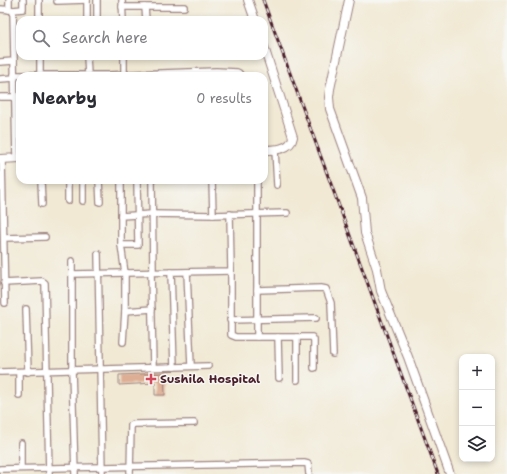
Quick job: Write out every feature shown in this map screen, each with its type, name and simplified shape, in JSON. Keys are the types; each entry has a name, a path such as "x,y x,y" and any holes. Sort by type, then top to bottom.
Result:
{"street":[{"path":"9,0 11,10 16,90"},
{"path":"0,10 23,9 23,0"},
{"path":"39,0 39,16"},
{"path":"57,1 87,0 87,16"},
{"path":"97,0 98,16"},
{"path":"122,0 123,16"},
{"path":"248,0 254,16"},
{"path":"349,0 330,89 330,109 362,198 365,233 377,269 383,296 408,357 450,474"},
{"path":"122,7 184,7"},
{"path":"145,7 146,16"},
{"path":"268,59 293,137 291,143 284,148 268,150"},
{"path":"40,60 40,72"},
{"path":"87,60 88,72"},
{"path":"124,60 124,72"},
{"path":"0,62 14,61"},
{"path":"0,79 14,77"},
{"path":"0,97 16,97"},
{"path":"275,150 277,185"},
{"path":"5,303 2,266 4,238 1,159 16,158"},
{"path":"41,184 42,204"},
{"path":"68,184 68,202"},
{"path":"83,184 83,201"},
{"path":"99,184 100,202"},
{"path":"121,184 121,245 124,273 125,310 123,342"},
{"path":"121,245 138,245 137,184"},
{"path":"152,184 153,367"},
{"path":"212,184 213,215"},
{"path":"257,184 257,337"},
{"path":"121,216 137,214 213,215 287,213"},
{"path":"230,214 230,333 232,336 313,338 314,368"},
{"path":"4,238 45,237"},
{"path":"98,254 102,474"},
{"path":"72,261 72,370 75,474"},
{"path":"72,274 231,271"},
{"path":"171,272 174,367"},
{"path":"187,272 192,366"},
{"path":"3,285 42,281 45,283 48,474"},
{"path":"257,290 326,289 331,303 333,354"},
{"path":"26,309 28,372"},
{"path":"125,310 152,309"},
{"path":"230,320 316,318"},
{"path":"278,337 279,378"},
{"path":"297,337 297,380"},
{"path":"0,372 208,366"},
{"path":"19,372 19,394"},
{"path":"130,474 130,427 132,424 194,423"},
{"path":"21,443 21,468"},
{"path":"0,468 306,463 309,465 309,474"}],"building":[{"path":"164,373 165,395 155,395 155,383 119,385 119,375"}],"railway":[{"path":"263,0 438,474"}],"place":[{"name":"Sushila Hospital","path":"151,379"}]}
